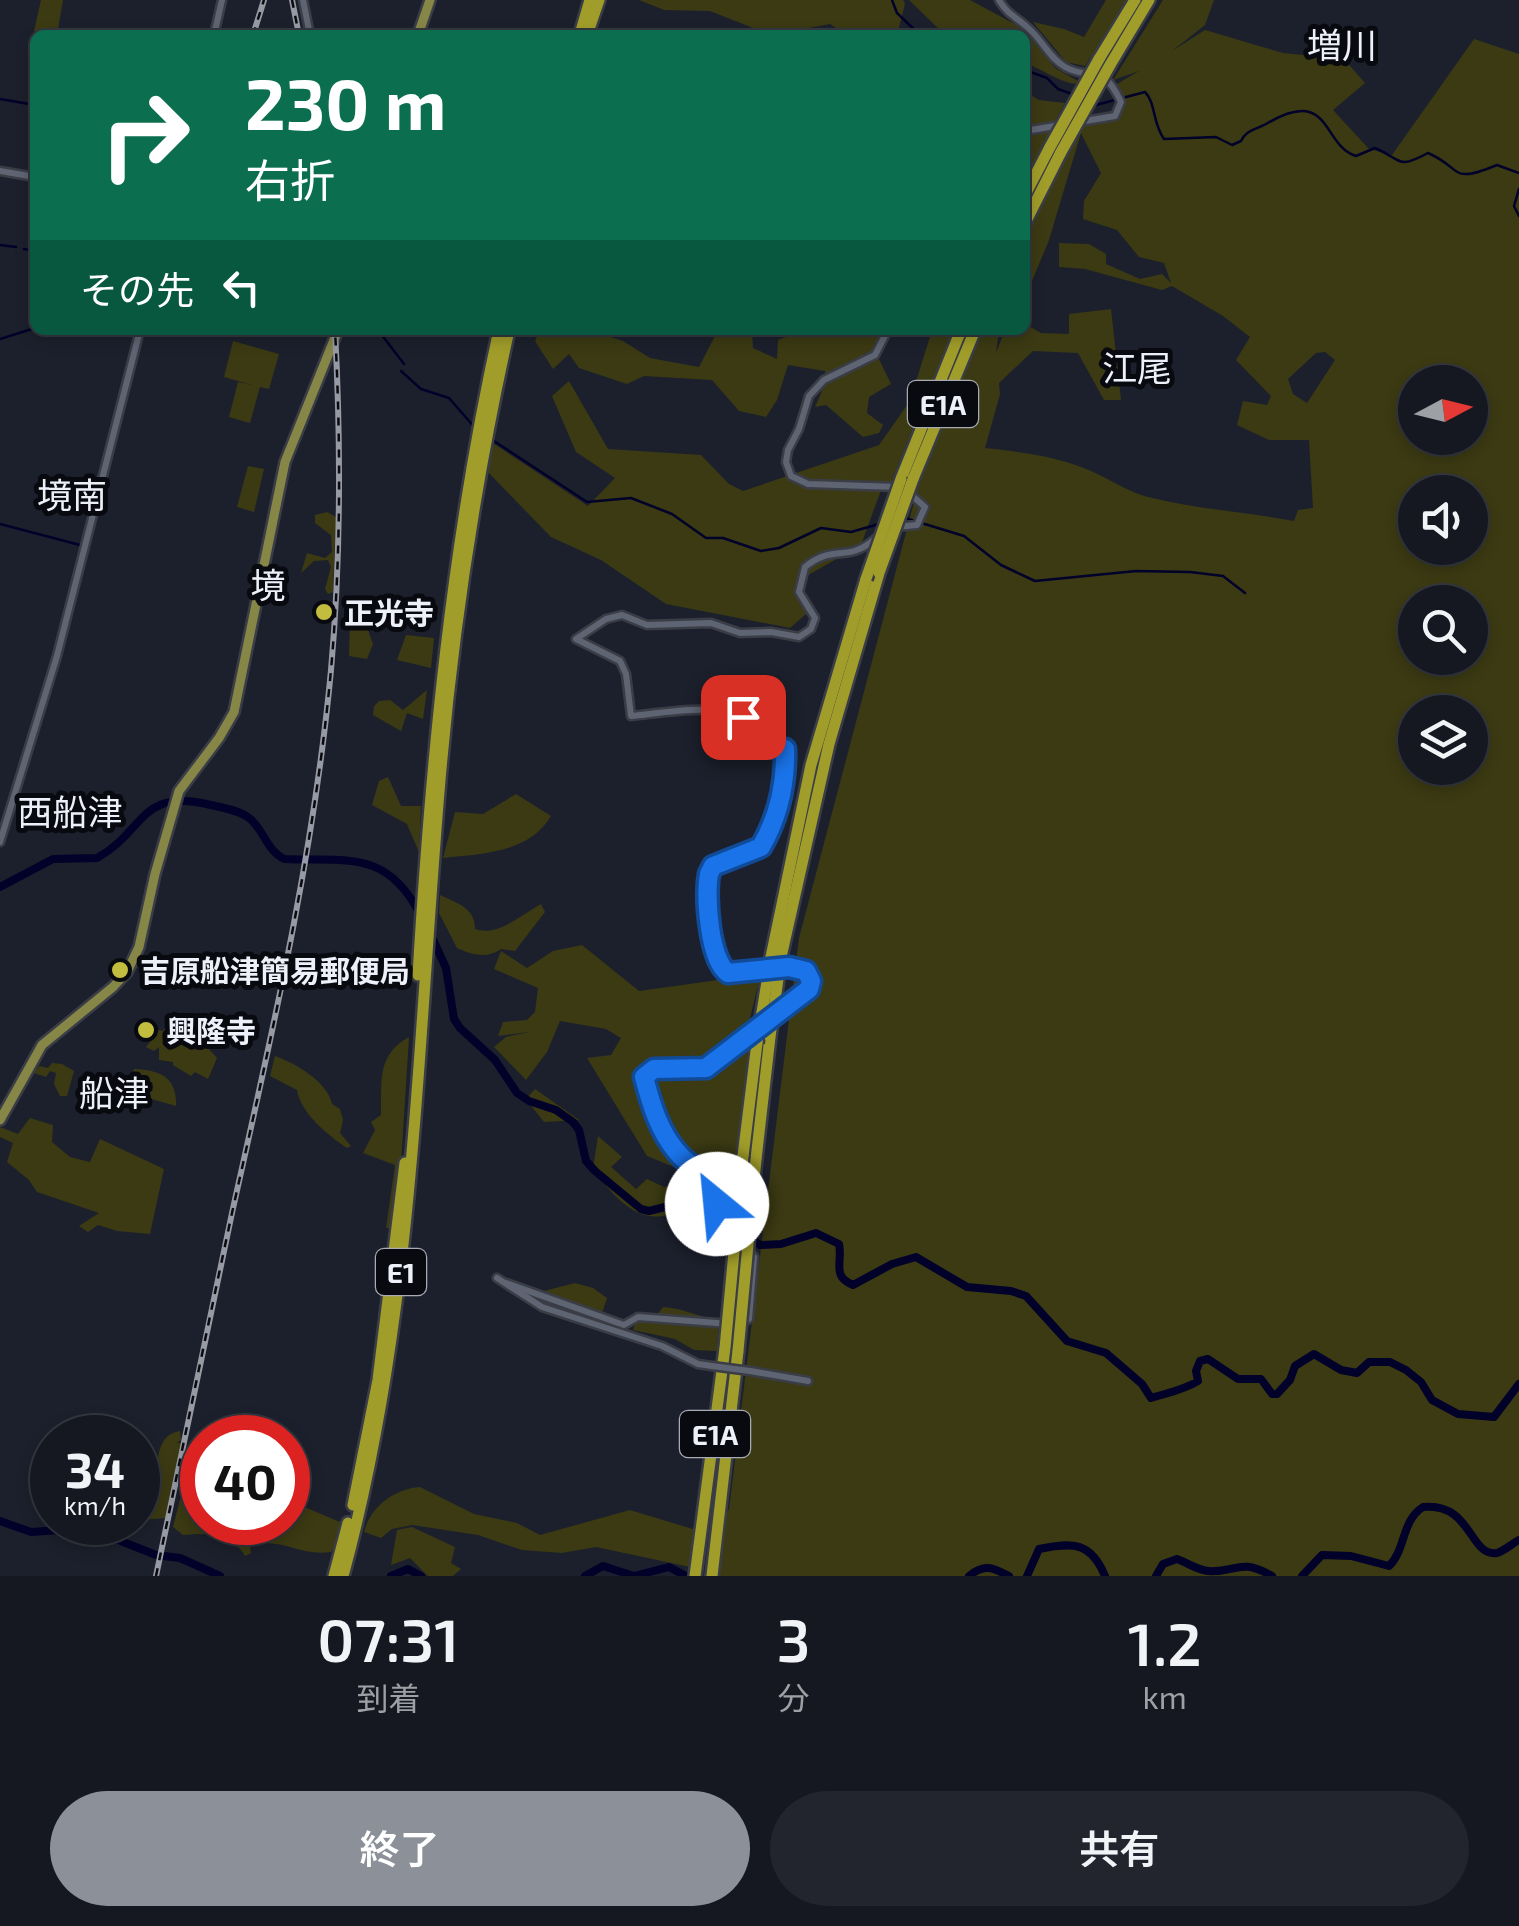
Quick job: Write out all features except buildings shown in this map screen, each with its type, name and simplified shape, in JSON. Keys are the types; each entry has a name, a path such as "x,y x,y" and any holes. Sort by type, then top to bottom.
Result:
{"highway":[{"path":"581,30 590,0"},
{"path":"589,30 599,0"},
{"path":"1030,187 1105,62 1135,0"},
{"path":"1105,62 1148,0"},
{"path":"1030,210 1055,149"},
{"name":"E1","path":"334,1576 382,1402 402,1267 430,849 456,628 499,335"},
{"name":"E1","path":"500,345 505,335"},
{"name":"E1A","path":"776,957 825,760 907,479 959,335"},
{"name":"E1A","path":"712,1576 763,1040 811,764 866,579 972,335"},
{"name":"E1A","path":"695,1576 731,1350"},
{"name":"E1","path":"342,1576 360,1489"}],"main road":[{"path":"420,30 430,0"},
{"path":"0,1120 42,1044 113,987 136,956 175,801 186,778 226,728 236,706 284,462 336,335"}],"street":[{"path":"215,30 222,0"},
{"path":"304,0 309,30"},
{"path":"1000,0 1062,66 1098,74 1112,86 1121,102 1115,116 1102,121 1030,130"},
{"path":"0,171 30,176"},
{"path":"0,842 57,656 139,335"},
{"path":"506,1283 624,1324 638,1316 747,1322 754,1257 719,1213 715,1178 688,1162 664,1133 644,1077 654,1069 706,1068 811,986 806,971 789,967 728,973 722,969 713,944 709,874 713,866 761,847 784,788 785,749 758,744 749,722 733,714 684,710 630,716 626,674 620,661 576,638 606,618 622,616 647,624 711,623 740,633 771,632 799,637 811,629 814,618 798,592 805,567 826,553 862,550 892,527 917,524 924,507 900,488 808,484 791,476 786,462 816,387 875,355 885,335"},
{"path":"497,1278 542,1307 662,1346 698,1364 808,1380"}],"shaded area":[{"path":"41,0 63,0 58,30 34,30"},
{"path":"639,0 903,0 905,4 898,30 839,30 830,24 798,30 758,30 710,11 664,10"},
{"path":"909,0 970,0 1025,30 940,30"},
{"path":"1106,0 1127,0 1085,66 1066,62 1033,22 1084,37"},
{"path":"1163,0 1214,0 1205,25 1172,51 1205,30 1283,53 1344,59 1365,83 1333,110 1369,149 1392,155 1474,39 1519,54 1519,1576 714,1576 721,1523 729,1509 799,938 918,487 979,335 998,335 996,353 1003,335 1030,335 1030,327 1041,333 1069,334 1069,314 1111,309 1121,400 1104,400 1078,353 1033,351 999,383 1000,394 985,448 1065,462 1141,495 1184,505 1294,521 1298,510 1313,508 1309,440 1269,440 1237,425 1243,401 1267,405 1271,396 1236,360 1250,337 1172,286 1162,290 1085,269 1059,267 1059,243 1089,244 1106,254 1106,264 1140,279 1162,274 1171,283 1164,263 1139,257 1117,230 1083,219 1084,201 1101,173 1081,133 1049,240 1030,286 1030,226 1083,126 1115,121 1125,106 1117,84 1139,71 1113,80","holes":["1325,352 1335,360 1307,403 1293,394 1288,379 1316,353"]},
{"path":"1030,37 1055,68 1078,81 1068,82 1030,65"},
{"path":"1030,95 1065,103 1049,132 1053,136 1030,172"},
{"path":"538,335 604,335 623,341 650,358 699,367 715,335 752,335 753,348 777,359 778,340 791,335 880,335 874,349 891,384 869,397 867,413 883,425 879,433 863,437 826,405 815,407 825,384 825,371 788,365 777,400 766,417 739,411 712,380 644,376 627,384 579,368 569,354 553,369 535,341"},
{"path":"930,335 951,335 891,482 880,484 861,545 796,582 806,614 790,628 666,604 601,560 551,537 482,466 494,444 588,506 615,478 576,452 552,396 569,381 608,449 701,455 729,484 743,491 879,445 910,401"},
{"path":"233,341 279,354 269,389 260,387 250,423 229,417 238,382 252,385 224,377"},
{"path":"248,466 264,469 254,512 237,507"},
{"path":"327,512 336,517 333,592 328,594 328,560 314,561 301,573 307,553 325,558 332,552 331,535 315,523 315,515"},
{"path":"364,619 373,644 367,659 349,656 350,622"},
{"path":"406,635 434,638 431,668 397,660"},
{"path":"427,690 423,719 407,713 401,731 373,715 379,701 390,700 403,710"},
{"path":"388,777 401,806 421,806 419,852 407,824 372,805 379,781"},
{"path":"516,794 551,816 542,828 530,838 503,849 443,858 455,812 483,814"},
{"path":"440,895 464,907 472,916 475,929 484,931 509,924 541,904 545,912 515,951 501,949 474,954 457,948 439,913"},
{"path":"582,945 639,991 761,974 748,1026 710,1061 700,1067 654,1066 641,1082 665,1145 681,1149 663,1121 648,1079 653,1073 713,1067 749,1037 741,1141 733,1179 679,1169 647,1156 587,1058 611,1055 621,1038 606,1029 560,1021 547,1052 526,1080 494,1047 506,1037 529,1032 498,1036 503,1022 527,1020 535,1012 538,988 494,969 501,951 527,968 553,951"},
{"path":"182,1019 217,1058 208,1079 195,1072 191,1076 173,1062 159,1060 159,1047 154,1051 146,1047 159,1030"},
{"path":"409,1037 399,1196 393,1228 386,1228 395,1165 363,1153 375,1130 371,1122 381,1115 386,1061 398,1044"},
{"path":"275,1056 301,1068 324,1088 332,1104 340,1109 340,1133 351,1146 347,1148 316,1123 297,1090 270,1076"},
{"path":"52,1063 74,1071 67,1096 60,1096 54,1084 56,1073 50,1071 46,1077 34,1073 39,1066 48,1068"},
{"path":"134,1069 165,1077 174,1088 176,1106 127,1092"},
{"path":"535,1089 579,1120 544,1122 526,1099"},
{"path":"30,1118 53,1125 52,1142 70,1157 90,1162 100,1139 164,1169 150,1234 98,1225 88,1232 79,1226 99,1213 37,1192 7,1162 13,1143 0,1137 0,1127 18,1134"},
{"path":"598,1136 622,1157 611,1167 636,1189 647,1179 664,1187 714,1179 717,1203 663,1216 632,1209 614,1195 593,1169"},
{"path":"575,1283 593,1288 607,1298 602,1313 544,1291"},
{"path":"663,1307 719,1321 717,1351 694,1350 675,1339 633,1330 637,1317 657,1315"},
{"path":"180,1431 180,1453 167,1518 160,1518 160,1449 170,1435"},
{"path":"420,1487 474,1514 517,1523 540,1535 630,1510 696,1530 690,1567 596,1547 562,1553 522,1550 478,1535 412,1525 392,1529 381,1538 364,1532 384,1501 401,1491"},
{"path":"180,1499 180,1533 173,1527"},
{"path":"310,1509 340,1522 337,1544 331,1552 280,1545 310,1545"},
{"path":"412,1527 455,1547 451,1563 461,1569 453,1576 428,1576 410,1558 391,1565 397,1530"},
{"path":"236,1545 250,1545 251,1553 245,1556"}],"waterway":[{"path":"892,0 897,13 915,30"},
{"path":"1030,72 1075,95"},
{"path":"1096,105 1145,92 1164,139 1216,137 1232,145 1251,131 1303,111 1323,121 1336,141 1356,156 1375,148 1405,162 1428,153 1463,174 1497,165 1519,173"},
{"path":"0,99 30,104"},
{"path":"1519,189 1514,206 1519,216"},
{"path":"0,245 16,247"},
{"path":"24,249 30,250"},
{"path":"0,339 30,330"},
{"path":"382,335 404,364"},
{"path":"401,371 421,389 449,398 476,429"},
{"path":"491,439 587,502 631,498 672,514 706,538 723,538 761,551 779,548 821,528 851,532 879,524"},
{"path":"905,518 964,536 1001,565 1035,581 1136,571 1190,572 1223,576 1245,593"},
{"path":"0,524 80,545"},
{"path":"0,887 53,859 97,858 156,807 187,801 245,815 284,859 345,860 378,868 407,893 420,914"},
{"path":"429,931 446,968 454,1019 460,1028 495,1060 517,1093 573,1122 579,1130 586,1161 641,1209 649,1211 713,1195 729,1204 747,1233 760,1245 781,1244 816,1233 839,1244 840,1273 853,1285 892,1264 916,1257 967,1287 1026,1296 1067,1341 1106,1353 1142,1384 1151,1398 1198,1381 1200,1361 1208,1359 1238,1379 1261,1379 1272,1394 1277,1394 1290,1380 1295,1366 1314,1354 1341,1370 1357,1373 1369,1362 1390,1362 1421,1382 1432,1400 1458,1414 1494,1417 1519,1384"},
{"path":"1302,1576 1322,1555 1351,1556 1389,1566 1411,1520 1423,1507 1451,1513 1488,1552 1500,1552 1519,1540"},
{"path":"0,1521 31,1532 88,1528 156,1555 180,1558 220,1576"},
{"path":"1027,1576 1039,1549 1062,1545 1080,1547 1094,1556 1105,1576"},
{"path":"1156,1576 1163,1564 1177,1559 1204,1570 1252,1567 1272,1576"},
{"path":"585,1576 603,1566 634,1576 669,1567 686,1576"},
{"path":"969,1576 989,1568 1009,1576"},
{"path":"391,1576 408,1569 421,1576"}],"railway":[{"path":"255,30 264,0"},
{"path":"292,0 298,30"},
{"path":"156,1576 276,1011 324,739 337,585 335,335"}],"place":[{"name":"正光寺","path":"324,612"},
{"name":"吉原船津簡易郵便局","path":"120,970"},
{"name":"興隆寺","path":"146,1030"}],"district":[{"name":"増川","path":"1342,44"},
{"name":"江尾","path":"1137,367"},
{"name":"境南","path":"72,494"},
{"name":"境","path":"268,584"},
{"name":"西船津","path":"70,811"},
{"name":"船津","path":"114,1092"}],"route":[{"path":"717,1204 715,1178 676,1151 651,1105 644,1077 654,1069 706,1068 768,1023 809,989 811,981 806,971 789,967 728,973 722,969 713,944 709,874 713,866 761,847 784,788 785,749 758,744 743,717"}]}
